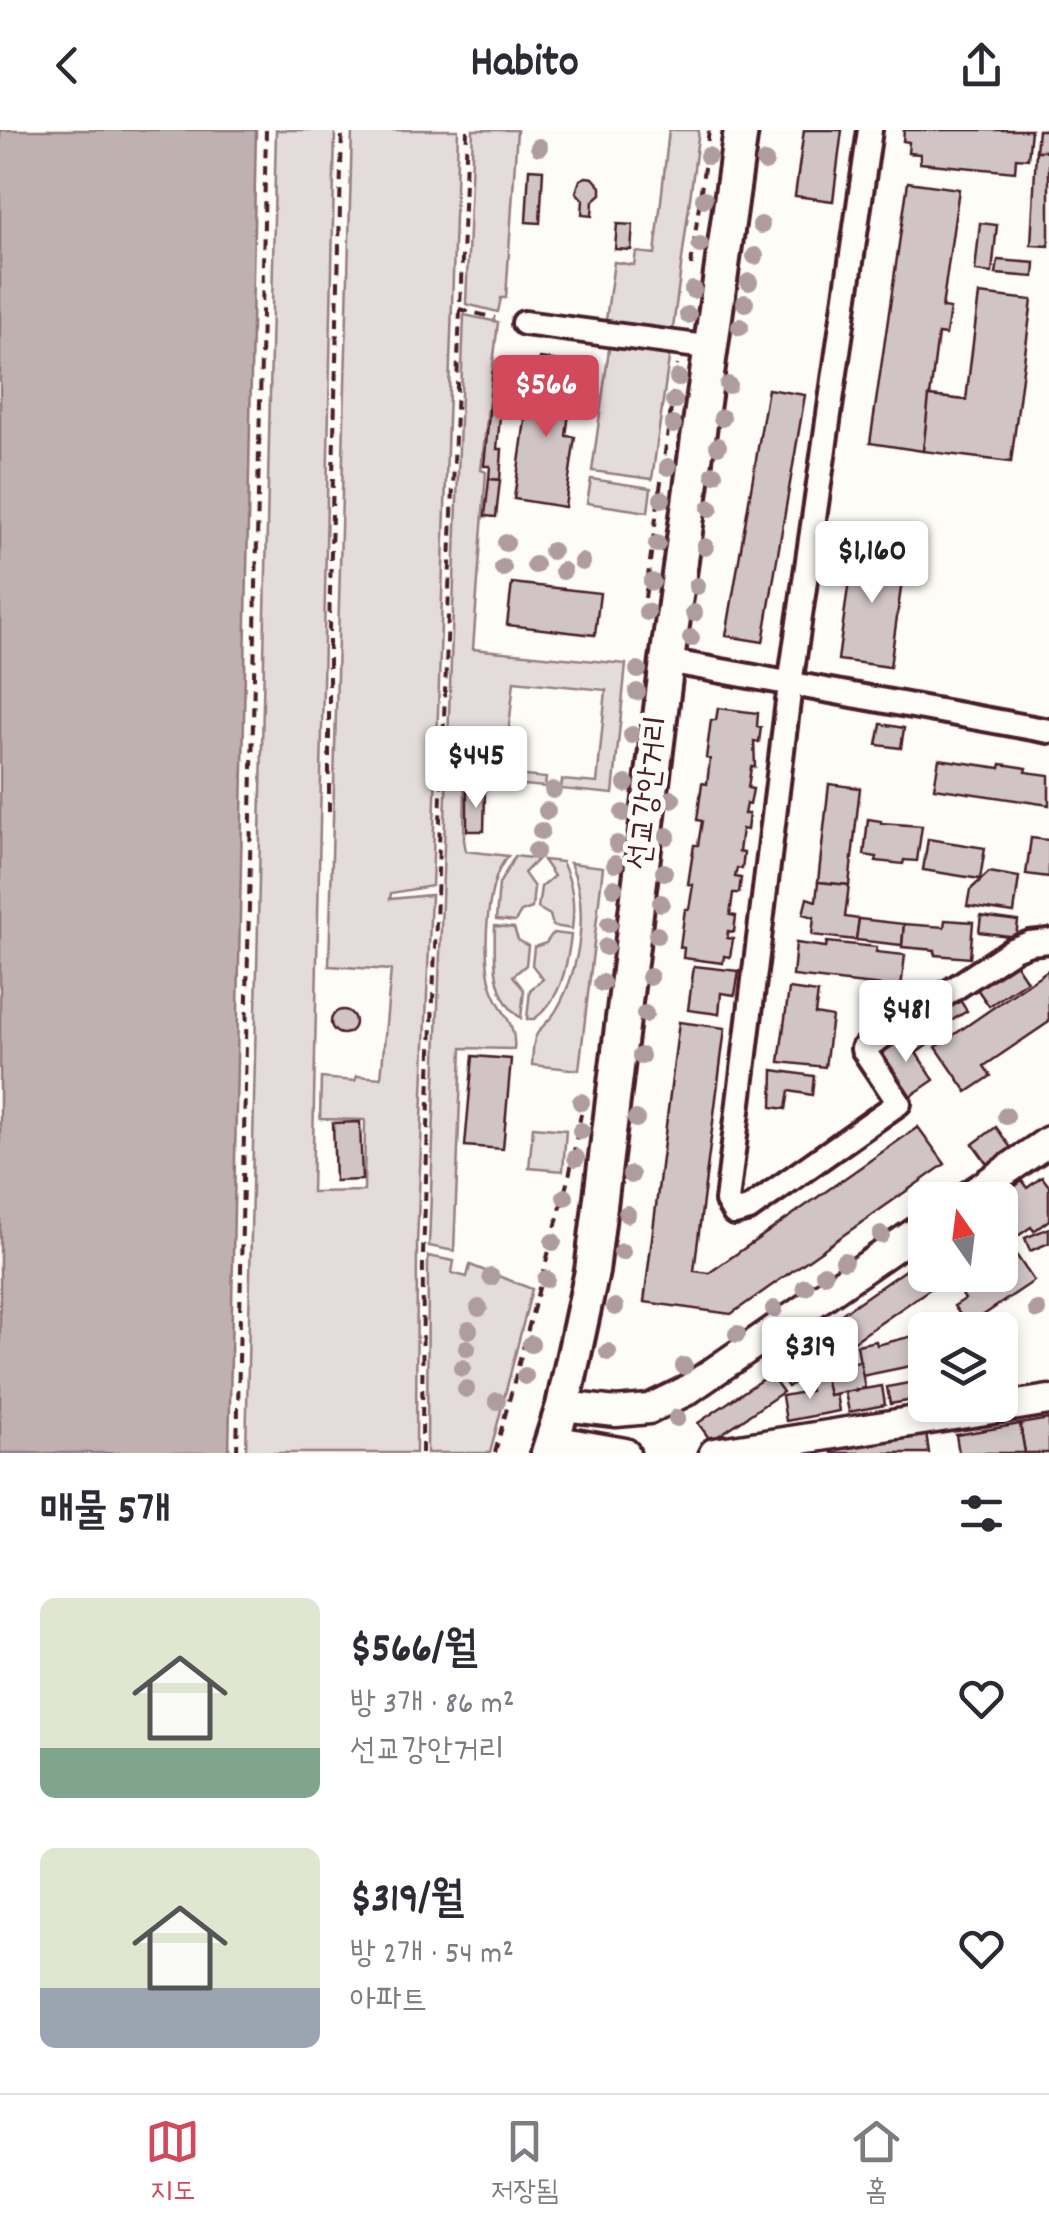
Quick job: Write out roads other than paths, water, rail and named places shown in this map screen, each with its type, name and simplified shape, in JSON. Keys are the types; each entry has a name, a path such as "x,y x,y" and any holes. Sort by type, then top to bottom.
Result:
{"main road":[{"name":"선교강안거리","path":"550,1447 564,1406 592,1271 666,661 697,346 741,130"}],"street":[{"path":"870,130 790,685 727,1200 734,1212 749,1209 899,1103 863,1049 1014,949 1030,942 1049,941"},
{"path":"524,322 697,346"},
{"path":"666,661 1049,731"},
{"path":"989,1182 1049,1140"},
{"path":"564,1406 616,1412 648,1409 686,1391 908,1238"},
{"path":"714,1453 1049,1400"},
{"path":"550,1447 625,1453"}]}
